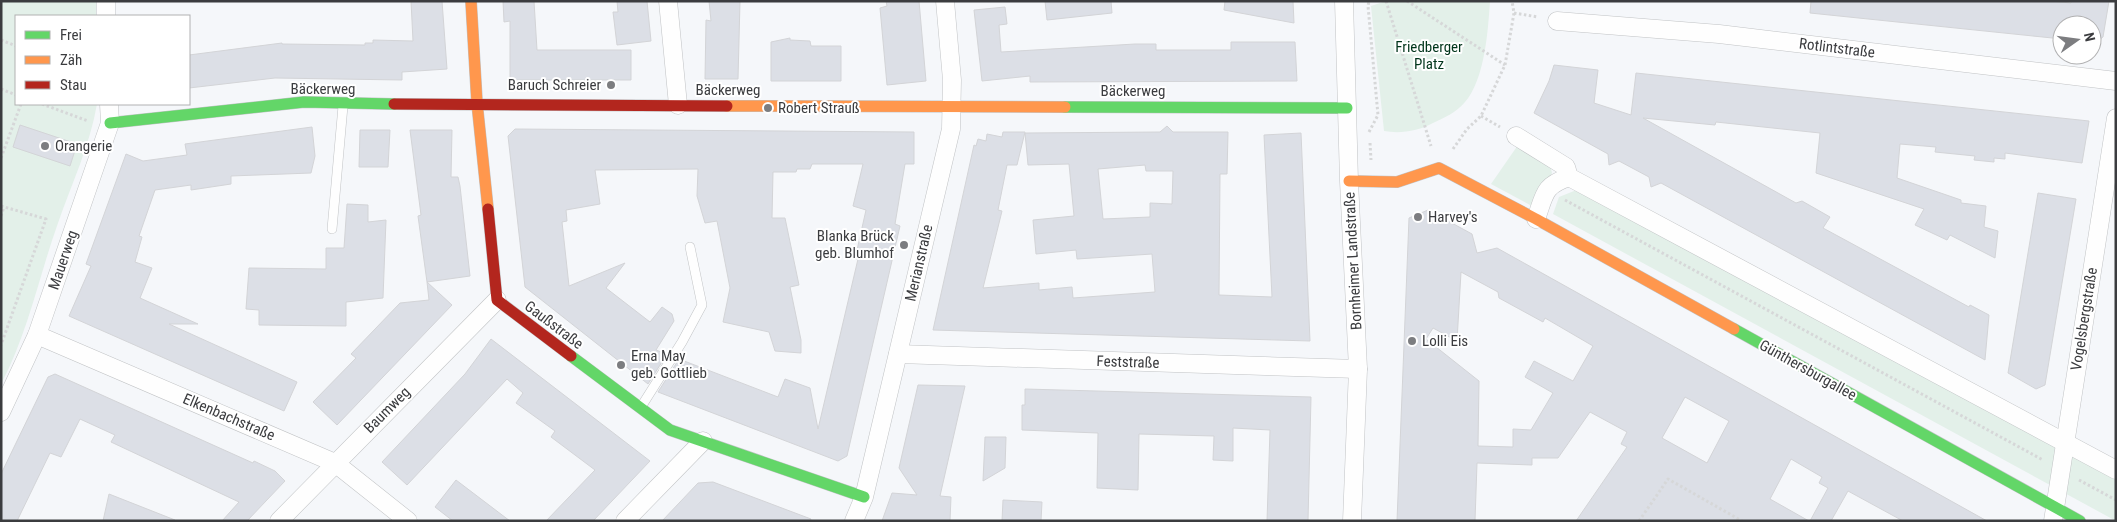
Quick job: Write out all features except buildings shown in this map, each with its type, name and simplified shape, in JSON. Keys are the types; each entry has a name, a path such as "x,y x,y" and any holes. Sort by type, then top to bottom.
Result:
{"street":[{"path":"106,1 106,15"},
{"path":"471,1 477,103 496,300"},
{"path":"668,1 678,105"},
{"name":"Merianstraße","path":"854,521 864,497 951,130 952,80 945,1"},
{"name":"Bornheimer Landstraße","path":"1344,1 1349,181 1358,369 1352,521"},
{"name":"Rotlintstraße","path":"1558,21 1719,34 2116,80"},
{"name":"Bäckerweg","path":"102,123 304,102 343,104 477,103 1347,108"},
{"name":"Mauerweg","path":"1,412 37,334 109,105"},
{"name":"Vogelsbergstraße","path":"2054,514 2116,118"},
{"path":"1516,136 1566,167 1569,176 2116,470"},
{"path":"1349,181 1397,182 1439,168"},
{"name":"Günthersburgallee","path":"1439,168 1536,219 2054,514 2080,521"},
{"path":"1536,219 1546,190 1555,182 1569,176"},
{"name":"Gaußstraße","path":"496,300 670,430 864,497"},
{"name":"Baumweg","path":"279,521 496,300"},
{"name":"Elkenbachstraße","path":"37,334 335,463 408,521"},
{"name":"Feststraße","path":"898,354 1358,369"},
{"path":"625,521 703,441"}],"lane":[{"path":"332,229 343,104"},
{"path":"640,409 682,342 702,305 690,246"}],"path":[{"path":"1369,1 1378,115 1369,130 1372,182"},
{"path":"1386,1 1424,128 1439,168"},
{"path":"1407,1 1505,65"},
{"path":"1439,168 1467,129 1481,116 1505,65 1514,13 1512,1"},
{"path":"1514,13 1558,21"},
{"path":"1,40 15,46"},
{"path":"1,89 15,95"},
{"path":"1,158 21,105"},
{"path":"54,106 102,123"},
{"path":"1546,190 2044,461"},
{"path":"1,216 3,206 46,218 1,345"},
{"path":"1639,521 1668,479 1742,521"},
{"path":"2077,479 2116,500"}],"green space":[{"path":"1,1 96,1 96,15 15,15 15,105 97,105 85,149 51,243 26,325 1,384"},
{"name":"Friedberger Platz","path":"1386,1 1490,1 1484,54 1472,92 1462,106 1454,112 1428,126 1416,130 1403,132 1384,131 1371,6"},
{"path":"1518,145 1550,165 1552,173 1532,206 1491,184"},
{"path":"1579,189 2116,480 2116,521 1553,214 1559,197"}],"traffic: fast":[{"path":"110,123 304,102 394,104"},
{"path":"1065,107 1347,108"},
{"path":"1734,329 2080,521"},
{"path":"571,356 670,430 864,497"}],"traffic: slow":[{"path":"471,1 477,103 488,209"},
{"path":"727,106 1065,107"},
{"path":"1349,181 1397,182 1439,168 1536,219 1734,329"}],"traffic: jam":[{"path":"394,104 727,106"},
{"path":"488,209 497,300 571,356"}],"place":[{"name":"Baruch Schreier","path":"611,85"},
{"name":"Robert Strauß","path":"768,108"},
{"name":"Orangerie","path":"45,146"},
{"name":"Harvey's","path":"1418,217"},
{"name":"Blanka Brück geb. Blumhof","path":"904,245"},
{"name":"Lolli Eis","path":"1412,341"},
{"name":"Erna May geb. Gottlieb","path":"621,365"}]}
